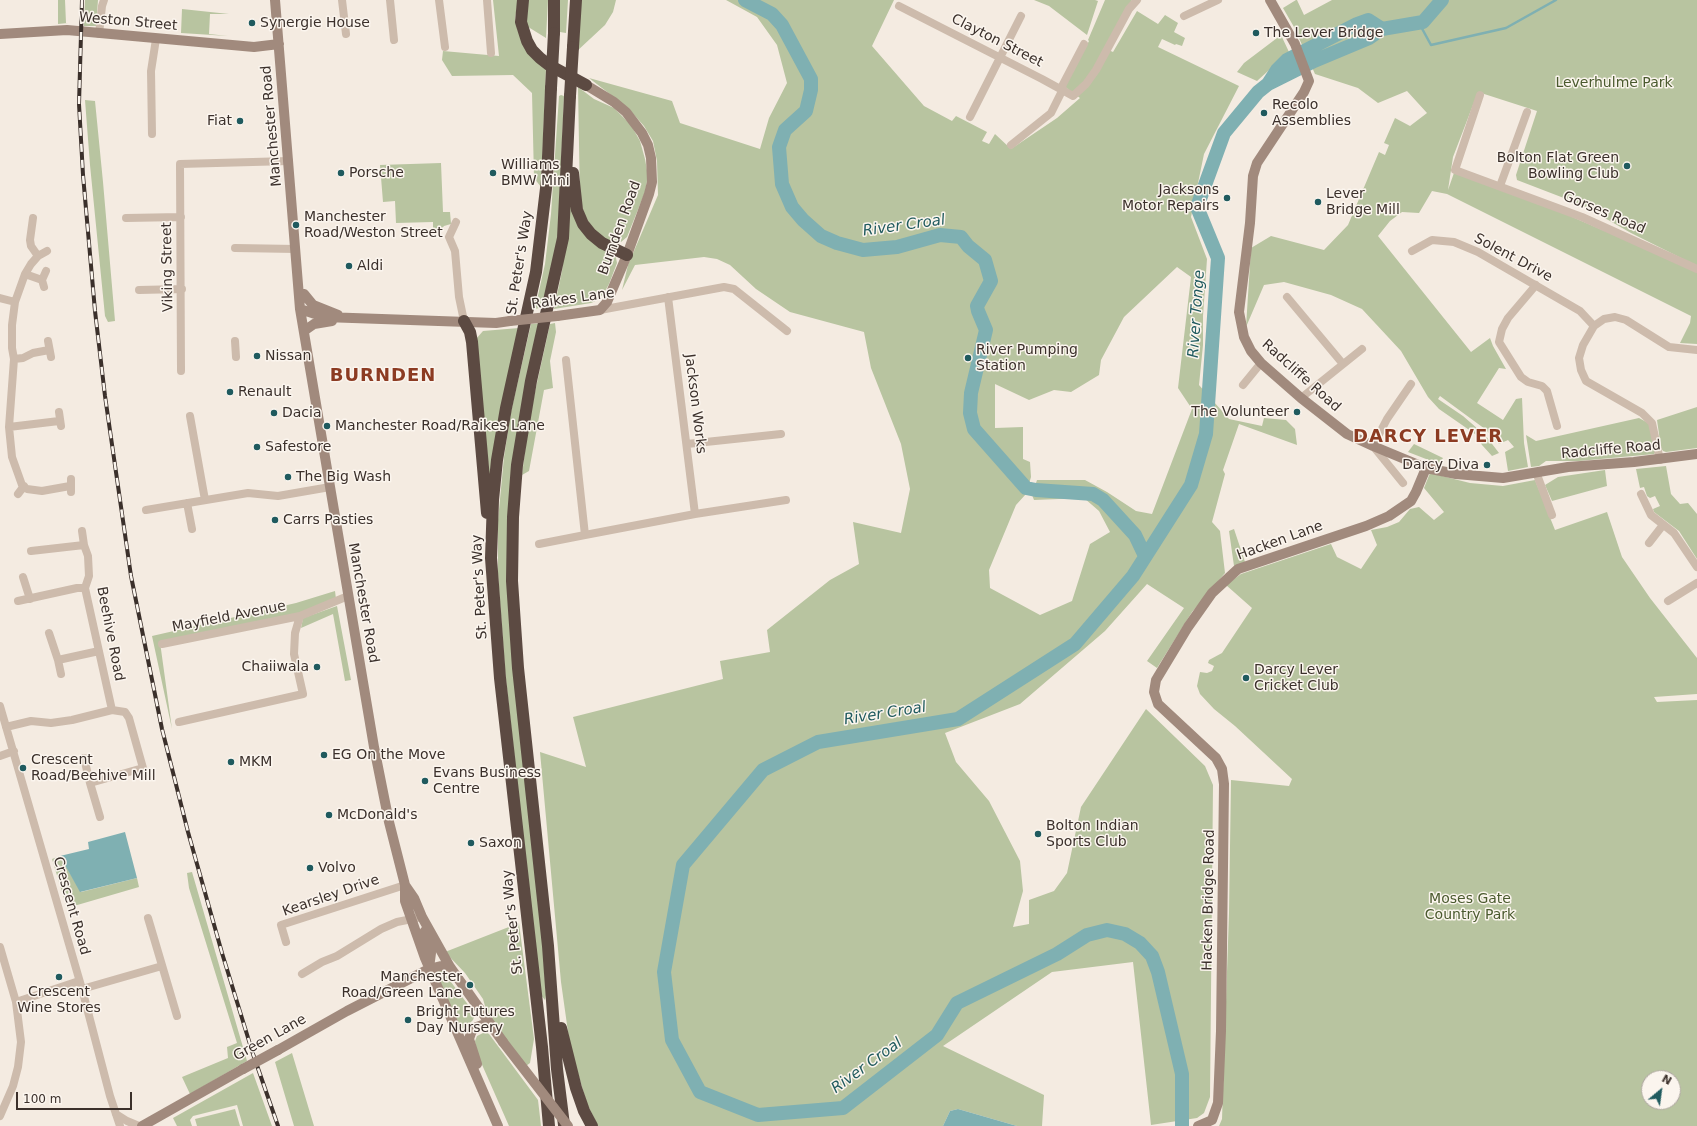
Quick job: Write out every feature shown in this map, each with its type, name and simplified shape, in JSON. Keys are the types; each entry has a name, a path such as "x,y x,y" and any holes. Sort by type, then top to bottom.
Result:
{"highway":[{"path":"523,0 521,22 527,41 532,50 549,65 586,85"},
{"name":"St. Peter's Way","path":"549,1126 542,1047 501,686 490,558 493,500 499,447 506,408 536,272 547,180 554,33 554,0"},
{"path":"564,1126 557,1069 548,946 518,668 512,581 512,517 516,465 523,425 563,238 576,0"},
{"path":"570,100 573,180 577,210 583,224 591,234 602,243 627,255"},
{"path":"464,321 470,332 472,342 490,558"},
{"path":"548,946 563,1041 576,1088 584,1111 592,1126"}],"main road":[{"name":"Manchester Road","path":"275,0 304,328 348,596 388,822 405,885 405,900 411,920 429,969 498,1126"},
{"name":"Radcliffe Road","path":"1270,0 1295,44 1309,81 1304,92 1257,162 1252,176 1250,223 1239,312 1244,337 1251,351 1261,363 1301,398 1347,434 1426,468 1482,477 1510,477 1568,467 1660,460 1697,454"},
{"name":"Weston Street","path":"0,34 67,30 156,39 254,46 261,50 280,48"},
{"name":"Burnden Road","path":"586,85 614,102 626,112 642,133 648,145 651,158 652,182 649,194 627,255 607,302 600,310"},
{"name":"Manchester Road","path":"296,249 304,294 302,310"},
{"name":"Raikes Lane","path":"304,294 308,301 313,305 347,318"},
{"name":"Raikes Lane","path":"302,310 324,317 496,323 600,310"},
{"name":"Raikes Lane","path":"304,328 319,323 347,318"},
{"name":"Hacken Lane","path":"1154,692 1158,674 1188,626 1212,593 1238,569 1366,526 1389,516 1411,501 1426,468"},
{"name":"Hacken Bridge Road","path":"1154,692 1155,698 1162,710 1216,758 1222,770 1224,784 1221,1032 1218,1103 1214,1117 1200,1126"},
{"name":"Manchester Road","path":"405,885 414,898 422,917 450,967 488,1023 568,1126"},
{"path":"422,917 431,953 429,969"},
{"name":"Green Lane","path":"140,1126 347,1011 429,969 441,966 450,967"},
{"path":"413,978 424,981 438,990"},
{"path":"488,1023 474,1028 470,1039 494,1115"}],"street":[{"path":"99,34 104,0"},
{"path":"342,0 346,34"},
{"path":"390,0 394,40"},
{"path":"439,0 445,47"},
{"path":"487,0 491,53"},
{"path":"1062,89 1073,96 1086,84 1129,9 1137,0"},
{"path":"1184,16 1218,0"},
{"name":"Clayton Street","path":"898,6 1062,89"},
{"path":"970,117 1021,16"},
{"path":"152,134 151,71 156,39"},
{"path":"1011,145 1051,113 1084,44"},
{"name":"Gorses Road","path":"1480,95 1454,170 1582,217 1697,269"},
{"path":"1500,186 1527,112"},
{"name":"Viking Street","path":"181,370 182,289 180,164 289,161"},
{"path":"32,217 30,240 31,246 38,256"},
{"path":"126,218 138,221 181,217"},
{"path":"456,222 450,237 455,251 459,297 464,321"},
{"name":"Solent Drive","path":"1412,251 1432,240 1454,242 1478,252 1580,311 1594,326"},
{"path":"235,248 296,249"},
{"path":"46,251 38,256 31,264 25,274 15,302 12,325 12,348 14,359 9,426 12,457 22,485 27,489 42,491 70,486"},
{"path":"25,274 43,284 46,271"},
{"path":"1536,285 1508,318 1500,335 1499,342 1521,377 1528,382 1542,386 1547,391 1557,426"},
{"name":"Raikes Lane","path":"600,310 724,287 734,289 787,331"},
{"path":"139,289 182,289"},
{"name":"Jackson Works","path":"668,297 695,514"},
{"path":"1287,297 1343,364"},
{"path":"0,298 15,302"},
{"path":"1660,460 1652,423 1642,413 1586,381 1581,370 1579,358 1583,345 1594,326 1604,319 1615,317 1626,320 1669,347 1697,350"},
{"path":"14,359 23,358 33,353 50,353 48,341"},
{"path":"236,341 236,357"},
{"path":"1301,398 1362,349"},
{"path":"566,360 585,534"},
{"path":"1243,385 1261,363"},
{"path":"1403,483 1373,446 1387,419 1411,384"},
{"path":"9,426 60,424 59,412"},
{"path":"190,416 205,500"},
{"path":"687,444 781,434"},
{"path":"1534,473 1552,515"},
{"path":"18,494 24,486"},
{"path":"146,510 248,493 278,496 330,487"},
{"path":"1641,494 1651,504 1651,515 1674,533 1697,567"},
{"path":"539,544 695,514 786,500"},
{"path":"188,503 192,529"},
{"path":"1649,543 1663,525"},
{"name":"Beehive Road","path":"82,531 84,545 88,556 89,576 85,588 112,710"},
{"path":"31,551 84,545"},
{"path":"23,577 30,599"},
{"path":"1668,601 1674,592 1697,584"},
{"path":"18,601 77,588 85,588"},
{"name":"Mayfield Avenue","path":"162,644 300,616 348,596"},
{"path":"179,722 303,694 294,654 300,616"},
{"path":"49,633 61,674"},
{"path":"58,660 99,651"},
{"name":"Crescent Road","path":"0,706 120,1126"},
{"path":"6,727 31,722 72,720 112,710 125,712 143,768 90,782"},
{"path":"0,756 14,751"},
{"path":"84,758 100,817"},
{"name":"Kearsley Drive","path":"286,942 281,925 405,885"},
{"path":"302,974 315,971 381,929 397,922 422,917"},
{"path":"152,922 162,966 177,1016"},
{"path":"0,947 16,1002 21,1042 18,1067 13,1086 0,1116"},
{"path":"16,1002 162,966"},
{"path":"116,1114 127,1121 140,1126"}],"green space":[{"path":"58,0 65,0 66,23 68,23 58,24"},
{"path":"85,0 98,0 96,26 84,26"},
{"path":"493,0 518,0 515,19 518,31 546,67 541,187 534,178 532,93 513,75 452,76 442,60 443,51 499,56"},
{"path":"527,0 548,0 546,38 525,25"},
{"path":"560,0 568,0 566,33 560,32"},
{"path":"580,0 616,0 613,12 605,25 576,52"},
{"path":"726,0 894,0 872,46 924,106 952,121 956,116 987,132 982,141 989,144 995,134 1011,149 1057,118 1080,98 1065,87 1089,41 1088,40 1105,0 1132,0 1104,48 1113,52 1137,11 1158,24 1165,15 1178,23 1174,32 1185,38 1182,46 1175,45 1162,39 1158,47 1239,86 1204,154 1191,217 1207,259 1203,316 1203,345 1199,385 1229,419 1262,426 1264,418 1286,420 1295,429 1297,445 1239,424 1223,470 1225,474 1212,522 1220,531 1225,573 1192,612 1157,668 1147,661 1184,608 1147,584 1105,631 1020,704 945,733 956,762 989,801 1020,861 1023,891 1013,927 1029,924 1029,900 1054,891 1067,873 1081,807 1146,709 1205,766 1213,785 1210,1097 1204,1113 1197,1118 1151,1125 1133,962 1052,972 943,1046 1044,1095 1042,1126 1017,1126 958,1109 950,1111 943,1126 598,1126 587,1104 570,1046 561,982 540,752 586,767 573,717 723,679 720,661 770,652 767,630 830,580 859,564 853,522 901,533 910,489 901,444 871,368 864,332 790,312 756,289 730,265 717,259 704,257 635,265 622,290 628,265 658,195 657,161 653,141 644,126 628,108 589,78 672,101 680,123 760,149 769,118 787,83 777,45 757,17","holes":["1177,267 1191,277 1178,388 1192,409 1152,514 1136,511 1085,480 1037,480 1032,495 1034,500 1084,498 1099,511 1110,532 1090,544 1072,601 1040,615 990,588 989,570 1016,505 1026,494 1031,477 1030,462 1023,459 1023,427 995,428 995,384 1029,400 1054,390 1071,392 1099,375 1101,360 1124,317"]},
{"path":"1034,0 1098,1 1087,35 1049,6"},
{"name":"Leverhulme Park","path":"1296,0 1304,15 1332,0 1697,0 1697,266 1631,233 1582,205 1517,180 1516,175 1537,111 1478,92 1453,157 1448,190 1455,170 1510,190 1697,271 1697,344 1680,343 1690,323 1691,316 1447,194 1432,191 1419,213 1402,212 1390,221 1378,236 1471,352 1490,338 1506,369 1499,368 1477,403 1503,420 1516,399 1522,398 1524,443 1528,467 1508,471 1505,452 1514,447 1508,440 1499,444 1485,429 1440,396 1438,399 1463,416 1486,436 1499,453 1492,456 1475,434 1439,409 1428,397 1401,351 1362,309 1331,295 1284,282 1264,285 1246,327 1251,248 1271,236 1324,250 1348,225 1379,152 1385,155 1389,145 1384,143 1395,118 1410,126 1427,113 1407,91 1378,103 1358,88 1315,74 1294,27 1283,8"},
{"path":"182,9 229,14 210,14 209,34 228,36 181,33"},
{"path":"1281,35 1289,52 1257,81 1237,72 1244,63"},
{"path":"578,87 594,99 614,108 631,125 640,141 645,159 648,176 645,192 627,237 621,242 605,239 593,229 585,216 580,200"},
{"path":"559,96 564,96 558,235 544,307 535,309 545,264 551,214"},
{"path":"85,100 95,101 115,321 108,322 105,316"},
{"path":"441,163 443,212 450,212 451,224 444,226 439,232 433,233 433,222 396,223 395,201 383,202 380,165"},
{"path":"570,201 616,258 617,263 609,284 598,300 591,303 554,309 562,271"},
{"path":"541,323 507,523 540,905 546,995 545,1000 540,994 505,670 498,574 498,520 504,457 511,412 531,324"},
{"path":"555,323 556,332 550,361 553,388 544,390 529,471 522,475 528,427 535,392 550,324"},
{"path":"519,328 490,482 476,339 483,331"},
{"path":"1697,407 1697,448 1666,452 1663,451 1661,448 1657,420"},
{"path":"1639,418 1650,424 1656,452 1654,454 1579,461 1546,461 1539,466 1531,467 1526,435 1536,441"},
{"path":"1414,444 1443,458 1439,464 1408,452"},
{"path":"1666,466 1671,494 1680,504 1688,503 1697,514 1697,559 1679,531 1654,512 1653,509 1660,506 1655,496 1650,498 1647,496 1644,487 1640,488 1636,469"},
{"path":"1605,470 1607,486 1552,501 1545,485 1558,477"},
{"name":"Moses Gate Country Park","path":"1430,473 1470,483 1503,486 1535,480 1555,530 1607,512 1622,557 1650,598 1697,658 1697,694 1654,697 1657,702 1697,700 1697,1126 1219,1126 1222,1119 1229,913 1231,780 1289,786 1292,779 1235,726 1214,709 1200,694 1197,686 1200,672 1207,673 1212,671 1214,666 1208,663 1209,660 1222,653 1252,608 1226,585 1241,574 1331,544 1337,557 1361,569 1377,545 1371,530 1387,527 1399,522 1410,509 1419,507 1434,520 1444,512 1424,488"},
{"path":"1234,529 1245,562 1234,566 1229,531"},
{"path":"335,591 336,599 300,613 160,642 172,729 152,636 296,603"},
{"path":"337,606 351,680 345,681 333,614 301,628 303,618"},
{"path":"60,856 81,892 137,878 139,887 67,908 52,859"},
{"path":"192,872 247,1061 190,1094 182,1077 228,1058 227,1047 237,1043 189,888 187,873"},
{"path":"519,923 534,1039 530,1063 526,1066 487,1013 483,999 465,973 445,952"},
{"path":"436,971 442,971 445,974 475,1014 473,1020 465,1028 459,1029"},
{"path":"485,1032 489,1034 538,1100 541,1126 509,1126 476,1051 475,1041 477,1036"},
{"path":"292,1053 314,1126 294,1126 275,1062"},
{"path":"253,1073 272,1126 243,1126 237,1105 193,1116 190,1120 192,1126 177,1126 173,1118"},
{"path":"235,1109 240,1126 197,1126 195,1119"}],"water":[{"path":"125,832 137,878 80,892 60,856 89,849 88,842"},
{"path":"958,1109 1017,1126 943,1126 950,1111"}],"waterway":[{"name":"River Croal","path":"745,0 772,14 782,25 811,79 811,90 806,111 785,130 779,147 782,184 792,207 803,220 821,236 837,243 863,250 897,247 940,235 961,237 968,246 985,260 991,281 977,306 986,330 971,393 970,413 974,429 1026,488 1093,494 1103,500 1135,535 1145,556"},
{"name":"River Croal","path":"1182,1126 1182,1074 1158,972 1152,956 1140,943 1125,934 1107,930 1087,935 1057,954 957,1003 937,1035 843,1108 758,1115 700,1092 672,1040 664,972 683,865 763,770 818,742 958,719 1075,644 1133,576 1191,485 1206,434 1218,258 1197,207 1224,133 1258,92 1268,84 1314,61 1369,38 1382,29 1423,22 1442,0"},
{"path":"1419,23 1431,45 1506,28 1556,0"},
{"name":"River Tonge","path":"1268,84 1277,70 1287,60 1357,24 1368,20 1382,29"}],"railway":[{"path":"82,0 79,104 83,175 95,311 105,396 131,576 162,729 188,832 222,953 253,1054 278,1126"}],"place":[{"name":"Synergie House","path":"252,23"},
{"name":"The Lever Bridge","path":"1256,33"},
{"name":"Recolo Assemblies","path":"1264,113"},
{"name":"Fiat","path":"240,121"},
{"name":"Bolton Flat Green Bowling Club","path":"1627,166"},
{"name":"Porsche","path":"341,173"},
{"name":"Williams BMW Mini","path":"493,173"},
{"name":"Jacksons Motor Repairs","path":"1227,198"},
{"name":"Lever Bridge Mill","path":"1318,202"},
{"name":"Manchester Road/Weston Street","path":"296,225"},
{"name":"Aldi","path":"349,266"},
{"name":"Nissan","path":"257,356"},
{"name":"River Pumping Station","path":"968,358"},
{"name":"Renault","path":"230,392"},
{"name":"The Volunteer","path":"1297,412"},
{"name":"Dacia","path":"274,413"},
{"name":"Manchester Road/Raikes Lane","path":"327,426"},
{"name":"Safestore","path":"257,447"},
{"name":"Darcy Diva","path":"1487,465"},
{"name":"The Big Wash","path":"288,477"},
{"name":"Carrs Pasties","path":"275,520"},
{"name":"Chaiiwala","path":"317,667"},
{"name":"Darcy Lever Cricket Club","path":"1246,678"},
{"name":"EG On the Move","path":"324,755"},
{"name":"MKM","path":"231,762"},
{"name":"Crescent Road/Beehive Mill","path":"23,768"},
{"name":"Evans Business Centre","path":"425,781"},
{"name":"McDonald's","path":"329,815"},
{"name":"Bolton Indian Sports Club","path":"1038,834"},
{"name":"Saxon","path":"471,843"},
{"name":"Volvo","path":"310,868"},
{"name":"Crescent Wine Stores","path":"59,977"},
{"name":"Manchester Road/Green Lane","path":"470,985"},
{"name":"Bright Futures Day Nursery","path":"408,1020"}],"district":[{"name":"BURNDEN","path":"383,376"},
{"name":"DARCY LEVER","path":"1428,437"}]}
